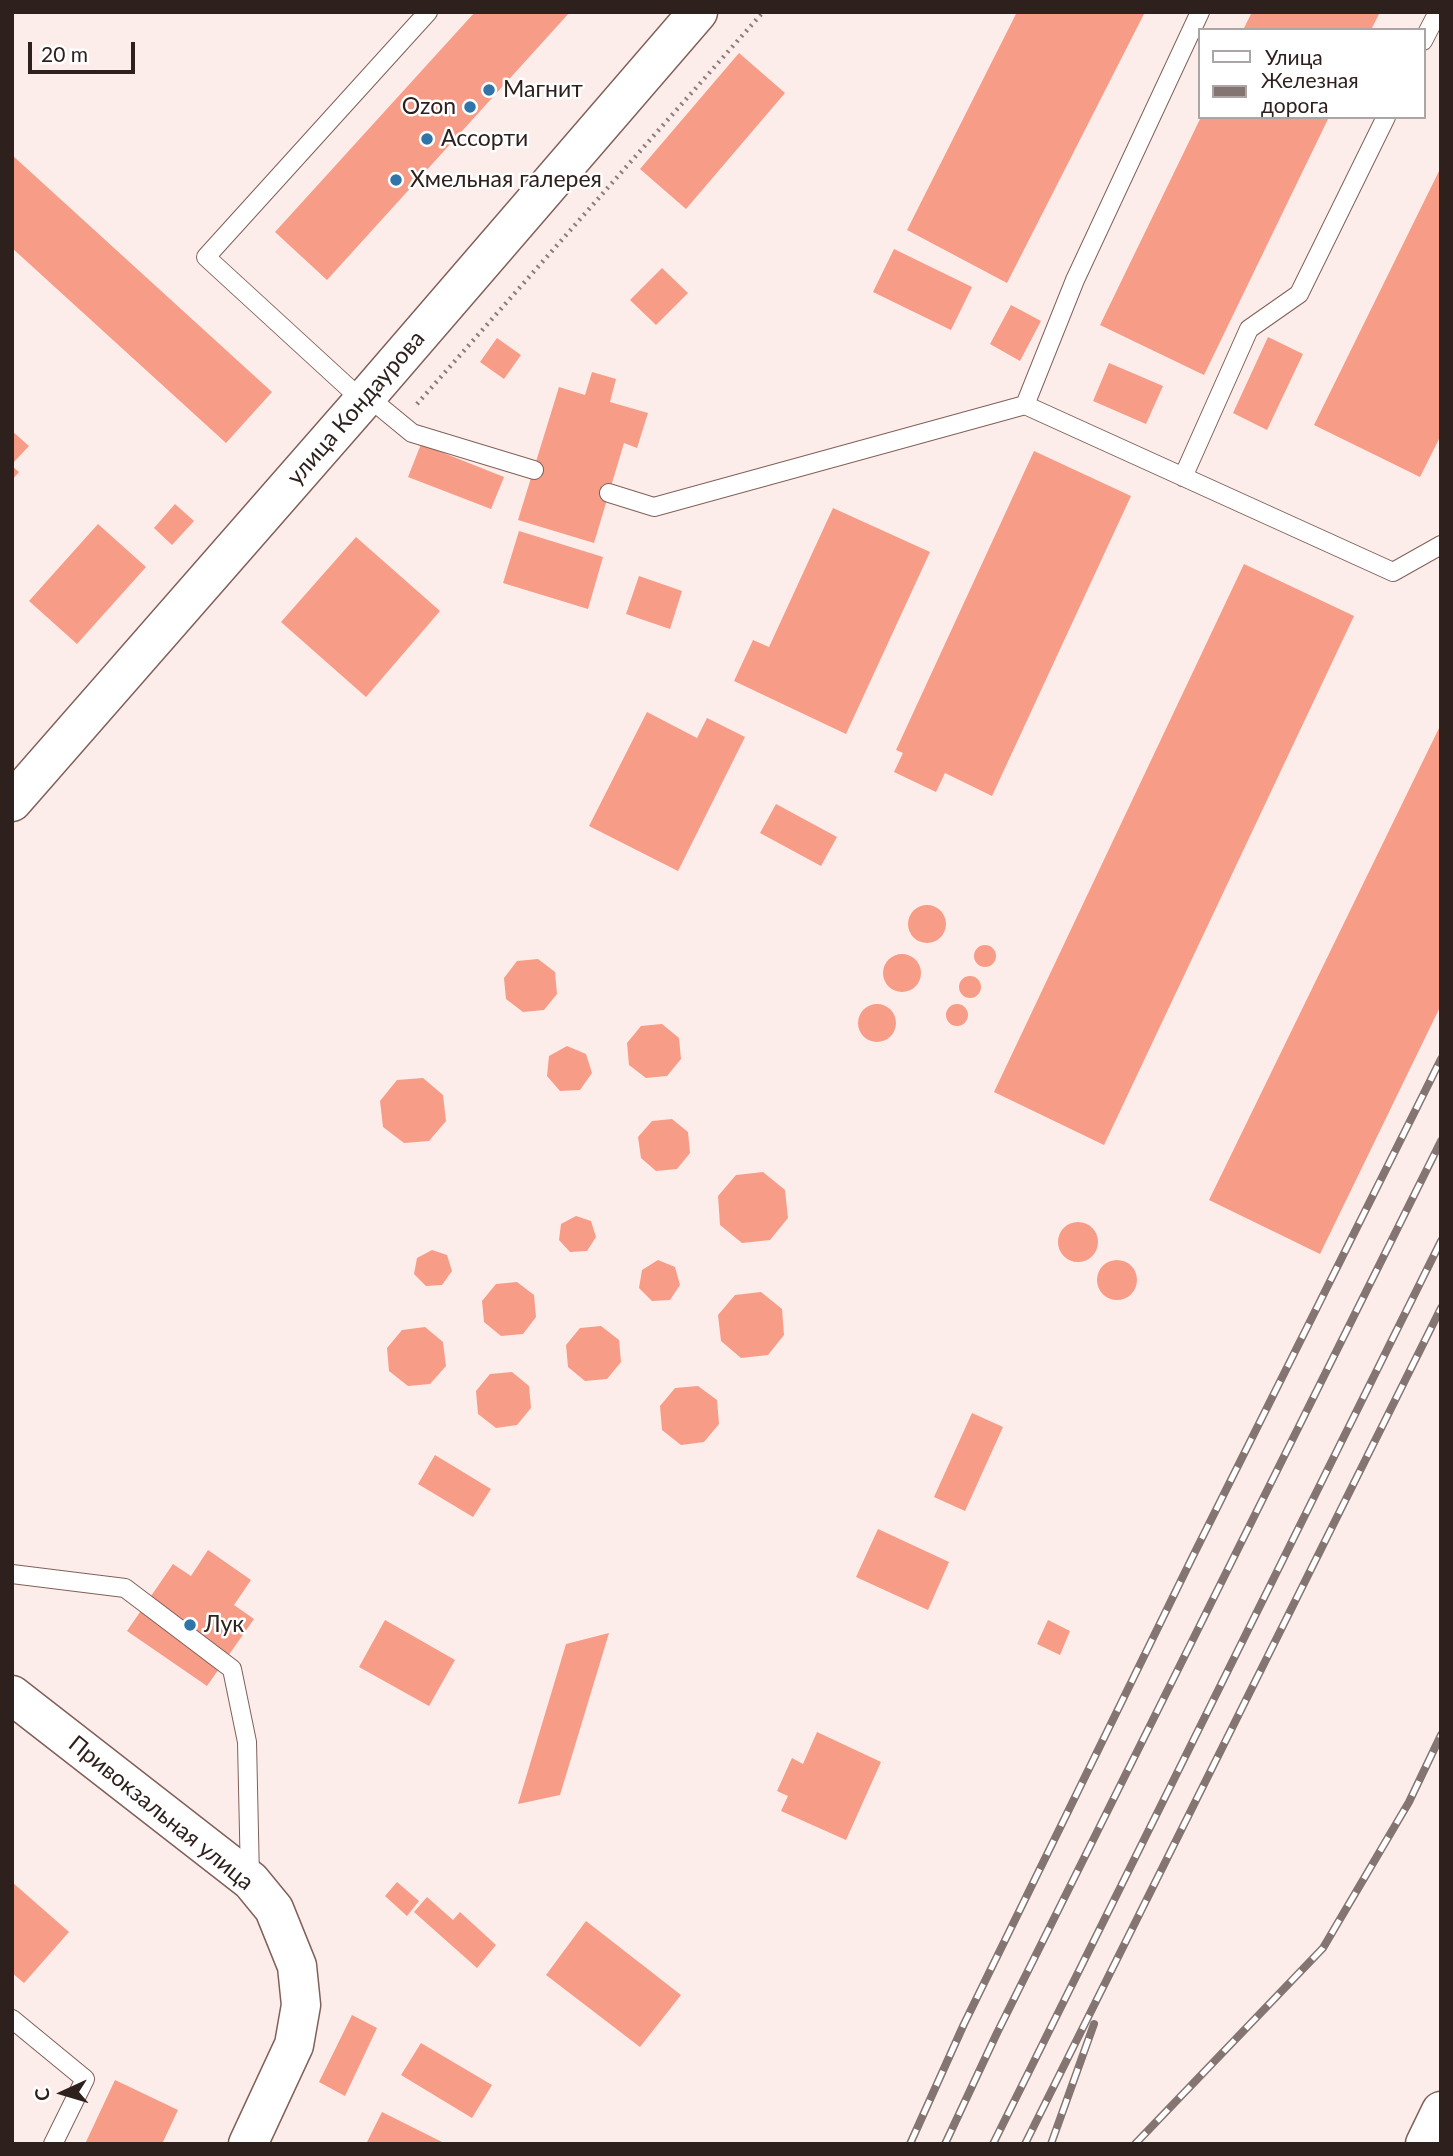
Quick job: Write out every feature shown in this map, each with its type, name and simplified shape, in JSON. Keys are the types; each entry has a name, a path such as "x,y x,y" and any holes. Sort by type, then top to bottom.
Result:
{"street":[{"name":"улица Кондаурова","path":"12,802 365,399 686,17"},
{"name":"Привокзальная улица","path":"12,1695 251,1881 274,1909 297,1966 301,2005 294,2045 248,2144"},
{"path":"1424,2144 1441,2111"}],"lane":[{"path":"428,12 206,257 365,399 412,433 534,470"},
{"path":"1026,405 1075,279 1200,12"},
{"path":"1425,37 1438,12"},
{"path":"1183,477 1249,329 1299,294 1385,119"},
{"path":"609,493 654,507 1026,405 1392,572 1441,545"},
{"path":"12,1574 125,1588 232,1669 247,1742 251,1881"},
{"path":"12,2019 85,2079 53,2144"}],"path":[{"path":"400,423 763,12"}],"building":[{"path":"475,12 570,12 327,280 275,232"},
{"path":"1017,12 1145,12 1007,283 907,230"},
{"path":"1252,12 1380,12 1372,28 1244,28"},
{"path":"739,53 785,93 686,209 640,169"},
{"path":"1200,119 1328,119 1204,375 1100,325"},
{"path":"12,155 272,392 226,443 12,248"},
{"path":"1441,167 1441,435 1420,477 1314,425"},
{"path":"894,249 972,287 951,330 873,292"},
{"path":"662,268 688,293 656,325 630,300"},
{"path":"1011,305 1041,321 1020,361 990,344"},
{"path":"1268,337 1303,354 1267,430 1233,413"},
{"path":"497,338 521,355 504,379 480,362"},
{"path":"1109,363 1163,386 1146,424 1093,401"},
{"path":"592,372 616,379 610,402 648,413 637,448 624,443 594,543 518,520 559,387 585,395"},
{"path":"12,431 29,446 12,464"},
{"path":"421,444 504,477 491,509 408,477"},
{"path":"1034,451 1131,496 992,796 945,773 936,792 894,772 903,753 896,750"},
{"path":"12,466 19,472 12,480"},
{"path":"175,504 194,521 172,545 154,528"},
{"path":"833,508 930,552 846,734 734,681 753,640 769,647"},
{"path":"98,524 146,567 77,644 29,601"},
{"path":"519,531 603,557 588,609 503,583"},
{"path":"356,537 440,611 366,697 281,622"},
{"path":"1244,564 1354,616 1104,1145 994,1092"},
{"path":"639,576 682,591 670,629 626,614"},
{"path":"647,712 697,738 707,718 745,737 678,871 589,826"},
{"path":"1441,724 1441,1005 1320,1254 1209,1200"},
{"path":"776,804 837,837 821,866 760,833"},
{"path":"927,905 941,910 946,924 941,938 927,943 913,938 908,924 913,910"},
{"path":"985,945 993,948 996,956 993,964 985,967 977,964 974,956 977,948"},
{"path":"902,954 916,959 921,973 916,987 902,992 888,987 883,973 888,959"},
{"path":"538,959 555,972 557,994 544,1010 523,1012 506,999 504,978 517,961"},
{"path":"970,976 978,979 981,987 978,995 970,998 962,995 959,987 962,979"},
{"path":"877,1004 891,1009 896,1023 891,1037 877,1042 863,1037 858,1023 863,1009"},
{"path":"957,1004 965,1007 968,1015 965,1023 957,1026 949,1023 946,1015 949,1007"},
{"path":"662,1024 679,1038 681,1059 667,1076 646,1078 629,1065 627,1043 641,1026"},
{"path":"567,1046 586,1054 592,1073 580,1090 560,1091 547,1076 549,1056"},
{"path":"423,1078 443,1095 446,1121 429,1141 404,1143 383,1127 380,1101 397,1080"},
{"path":"672,1119 688,1132 690,1153 677,1169 656,1171 641,1158 638,1137 652,1121"},
{"path":"763,1172 785,1190 788,1218 770,1240 742,1243 720,1225 718,1196 736,1175"},
{"path":"576,1216 591,1221 596,1237 587,1251 570,1252 559,1240 561,1224"},
{"path":"1078,1222 1092,1228 1098,1242 1092,1256 1078,1262 1064,1256 1058,1242 1064,1228"},
{"path":"432,1250 447,1255 452,1271 442,1285 426,1286 414,1274 417,1258"},
{"path":"658,1260 675,1267 680,1285 670,1300 652,1301 639,1288 642,1270"},
{"path":"1117,1260 1131,1266 1137,1280 1131,1294 1117,1300 1103,1294 1097,1280 1103,1266"},
{"path":"517,1282 534,1295 536,1317 523,1334 501,1336 484,1322 482,1301 496,1284"},
{"path":"761,1292 782,1309 784,1335 768,1355 741,1358 721,1341 718,1315 735,1295"},
{"path":"601,1326 619,1340 621,1362 607,1379 585,1381 568,1367 566,1345 580,1328"},
{"path":"425,1327 443,1342 446,1366 430,1384 408,1386 389,1371 387,1348 402,1330"},
{"path":"512,1372 529,1386 531,1408 517,1425 496,1428 478,1414 476,1391 490,1374"},
{"path":"698,1386 717,1400 719,1424 704,1442 681,1445 662,1430 660,1406 675,1388"},
{"path":"972,1413 1003,1427 965,1511 934,1497"},
{"path":"435,1455 491,1489 473,1517 418,1484"},
{"path":"878,1529 949,1562 928,1610 856,1577"},
{"name":"Лук","path":"208,1550 251,1580 234,1605 254,1619 207,1686 127,1631 173,1564 191,1576"},
{"path":"385,1620 455,1660 429,1706 359,1667"},
{"path":"1048,1620 1070,1631 1060,1655 1037,1644"},
{"path":"609,1633 560,1795 518,1804 566,1644"},
{"path":"817,1732 881,1762 846,1840 781,1811 788,1796 777,1791 792,1758 803,1764"},
{"path":"12,1882 69,1932 24,1983 12,1973"},
{"path":"397,1882 419,1901 407,1916 385,1896"},
{"path":"427,1897 453,1920 460,1912 496,1945 477,1968 414,1912"},
{"path":"586,1921 681,1995 640,2047 546,1975"},
{"path":"352,2015 377,2028 345,2096 319,2082"},
{"path":"421,2043 492,2085 472,2118 401,2075"},
{"path":"115,2080 178,2110 162,2144 85,2144"},
{"path":"382,2112 446,2144 366,2144"}],"railway":[{"path":"910,2144 964,2024 1193,1556 1441,1059"},
{"path":"945,2144 997,2033 1441,1141"},
{"path":"993,2144 1441,1241"},
{"path":"1025,2144 1441,1308"},
{"path":"1135,2144 1323,1948 1409,1802 1441,1735"},
{"path":"1051,2144 1094,2024"}],"place":[{"name":"Магнит","path":"489,90"},
{"name":"Ozon","path":"470,107"},
{"name":"Ассорти","path":"427,139"},
{"name":"Хмельная галерея","path":"396,180"},
{"name":"Лук","path":"190,1625"}]}
